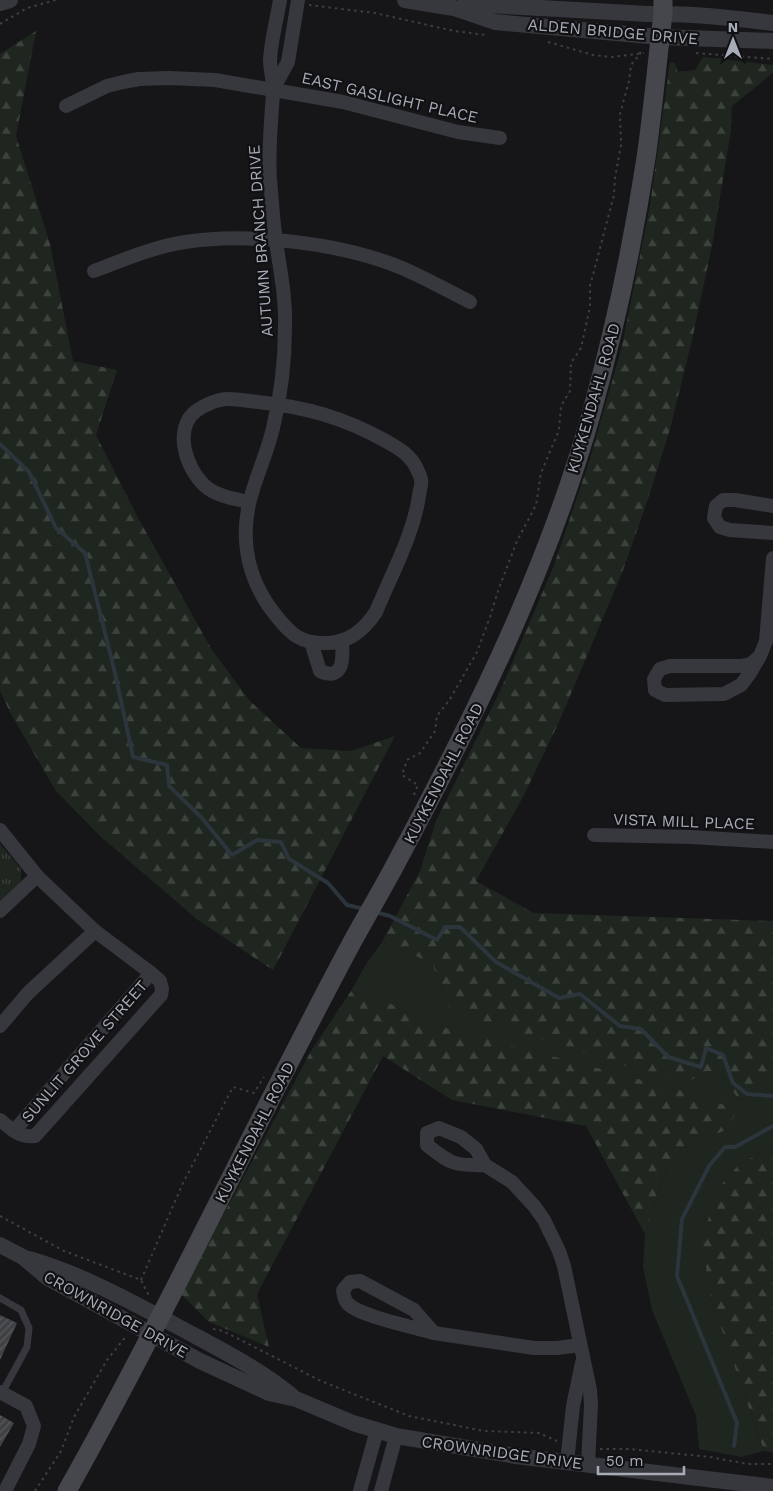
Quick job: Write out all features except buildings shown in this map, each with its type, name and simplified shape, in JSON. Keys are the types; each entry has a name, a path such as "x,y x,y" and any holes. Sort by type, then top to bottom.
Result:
{"main road":[{"name":"KUYKENDAHL ROAD","path":"67,1491 350,946 452,758 496,669 528,595 562,506 592,412 623,287 646,157 663,7"}],"street":[{"path":"0,4 10,0"},
{"name":"AUTUMN BRANCH DRIVE","path":"278,404 324,414 364,429 404,451 413,461 422,479 418,505 398,560 379,603 368,624 349,639 326,644 311,642 298,639 288,630 260,594 249,565 245,539 249,502 270,441 284,369 286,311 284,283 276,240 269,157 273,89 270,60 280,0"},
{"name":"AUTUMN BRANCH DRIVE","path":"273,89 288,62 298,0"},
{"name":"ALDEN BRIDGE DRIVE","path":"405,0 648,14 663,7 724,18 773,23"},
{"name":"ALDEN BRIDGE DRIVE","path":"456,4 495,22 660,37 773,41"},
{"name":"EAST GASLIGHT PLACE","path":"66,106 107,86 139,79 215,80 343,102 458,132 500,138"},
{"path":"94,271 156,249 183,243 210,239 276,240 344,251 401,268 470,302"},
{"path":"249,502 217,493 205,486 195,474 185,451 184,428 195,411 214,401 227,399 278,404"},
{"path":"773,506 723,500 716,506 714,518 720,526 730,530 773,533"},
{"path":"760,656 751,664 741,666 670,666 660,669 654,679 655,690 665,695 724,694 741,685 750,674 760,656 766,641 773,558"},
{"path":"311,642 320,671 331,673 337,671 343,661 342,640"},
{"path":"0,830 37,876 95,931 151,972"},
{"name":"VISTA MILL PLACE","path":"594,835 691,837 773,842"},
{"path":"0,911 37,876"},
{"path":"0,1026 28,993 95,931"},
{"name":"SUNLIT GROVE STREET","path":"151,972 160,981 161,995 35,1136 28,1137 14,1131 151,972"},
{"path":"0,1120 14,1131"},
{"path":"485,1165 512,1182 535,1206 552,1235 564,1266 590,1390 589,1456"},
{"name":"CROWNRIDGE DRIVE","path":"0,1244 23,1257 48,1278 200,1361 269,1393 296,1399 344,1420 396,1436 506,1455 567,1462 589,1456 767,1488"},
{"name":"CROWNRIDGE DRIVE","path":"23,1257 54,1266 142,1308 273,1380 296,1399"},
{"path":"434,1333 414,1310 371,1286 360,1281 350,1282 343,1290 344,1299 350,1306 367,1314 434,1333 534,1348 580,1345"},
{"path":"567,1462 576,1389 583,1360"},
{"path":"1,1393 26,1406 34,1426 29,1444 5,1491"},
{"path":"360,1491 376,1430"},
{"path":"381,1491 396,1436"}],"lane":[{"path":"0,1298 21,1310 29,1328 27,1346 1,1393"}],"path":[{"path":"0,24 27,8 56,0"},
{"path":"411,802 418,785 402,775 407,760 420,753 435,731 437,716 450,699 477,652 517,541 536,505 541,473 559,430 560,406 570,391 571,363 581,348 590,307 590,286 614,196 621,145 620,114 629,81 631,64 640,54"},
{"path":"140,1280 183,1183 233,1087 254,1092 264,1076"},
{"path":"0,1216 64,1251 140,1280 149,1296 142,1308"},
{"path":"35,1491 61,1451 74,1417 107,1360 133,1325"},
{"path":"208,1328 224,1331 321,1381 409,1416 484,1431 539,1433 569,1445"},
{"path":"589,1456 630,1449 701,1456 746,1464 773,1464"}],"green space":[{"path":"36,31 16,136 50,244 73,361 117,370 96,435 137,516 212,650 250,701 301,748 351,751 395,736 273,970 198,920 100,836 56,791 11,714 0,691 0,54"},
{"path":"703,57 773,65 773,73 732,106 731,130 712,246 692,340 670,429 622,573 559,722 523,797 476,881 534,913 773,921 773,1083 764,1084 739,1100 720,1073 707,1071 690,1081 658,1076 467,1016 449,1007 432,963 382,942 420,871 436,821 500,691 553,568 590,459 622,346 650,205 670,62 675,63 678,72 695,70"},
{"path":"0,844 21,869 21,883 0,902"},
{"path":"382,942 432,963 449,1007 690,1081 707,1071 720,1073 739,1100 764,1083 773,1083 773,1149 741,1162 711,1299 764,1451 741,1457 699,1449 696,1416 652,1310 643,1267 645,1234 666,1170 682,1148 726,1130 431,1024 387,1002 351,991 366,964"},
{"path":"351,991 387,1002 431,1024 706,1097 737,1111 726,1130 682,1148 666,1170 645,1234 586,1126 452,1100 383,1056 257,1294 269,1347 209,1322 181,1294 311,1051"},
{"path":"773,1149 773,1452 764,1451 711,1299 702,1242 716,1191 741,1162"}],"waterway":[{"path":"0,444 29,472 56,528 85,553 115,673 133,757 167,765 169,786 201,817 232,855 257,840 281,842 289,859 328,883 347,905 364,909"},
{"path":"375,912 390,916 437,940 445,927 460,927 496,962 559,998 580,994 620,1026 641,1029 668,1057 701,1067 706,1048 723,1055 733,1083 747,1094 773,1096"},
{"path":"734,1446 737,1423 677,1276 682,1219 709,1166 725,1147 735,1147 773,1126"}]}
